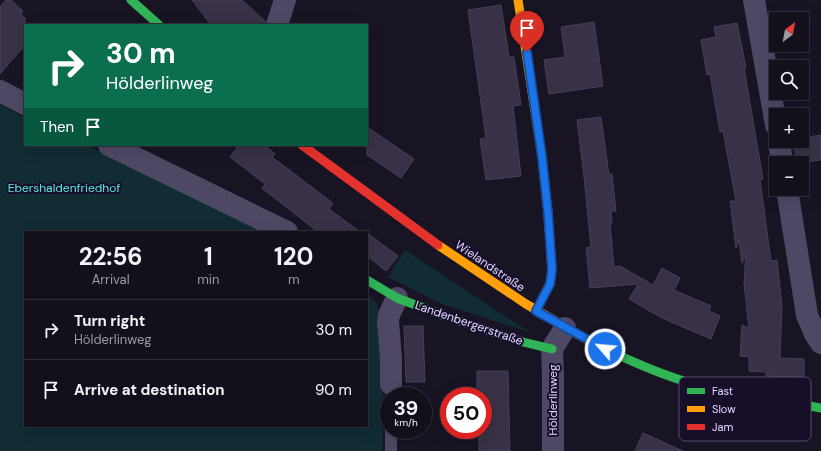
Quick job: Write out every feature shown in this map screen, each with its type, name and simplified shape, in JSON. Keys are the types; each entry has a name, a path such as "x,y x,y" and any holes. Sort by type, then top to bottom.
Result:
{"main road":[{"path":"132,0 157,24"},
{"path":"518,0 542,157 552,270 550,284 536,311"},
{"name":"Wielandstraße","path":"303,146 446,250 536,311 619,356 679,379"},
{"name":"Landenbergerstraße","path":"368,281 397,298 462,322 523,342 552,349"},
{"name":"Wielandstraße","path":"811,406 821,408"}],"street":[{"path":"277,24 285,0"},
{"path":"754,0 773,108"},
{"path":"0,91 24,103"},
{"path":"111,146 285,231"},
{"path":"787,196 807,315 814,334 821,343"},
{"path":"391,387 391,359 388,321 389,315 397,298"},
{"path":"552,349 565,328"},
{"name":"Hölderlinweg","path":"552,349 553,451"}],"lane":[{"path":"391,439 391,451"}],"green space":[{"name":"Ebershaldenfriedhof","path":"0,104 24,117 24,146 87,146 182,188 260,231 24,231 24,427 368,427 368,296 377,304 380,324 383,387 380,387 380,439 383,439 383,451 0,451"},
{"path":"405,250 529,332 442,304 388,277"}],"building":[{"path":"6,0 11,0 23,11 21,14 25,18 25,24 24,46 0,74 0,7"},
{"path":"192,0 242,0 265,21 265,24 210,24"},
{"path":"501,5 509,57 514,57 521,105 513,106 521,176 486,180 480,139 486,138 468,10"},
{"path":"594,22 603,86 549,94 544,60 565,57 561,27"},
{"path":"737,23 746,68 744,68 763,179 760,179 771,261 777,260 782,306 780,358 804,359 804,377 766,376 766,372 749,371 749,357 740,356 742,325 749,328 744,283 746,253 742,263 739,240 736,248 730,201 736,201 723,131 720,132 710,74 707,75 701,40 716,37 714,27"},
{"path":"601,117 609,175 612,174 616,211 611,211 612,223 610,223 614,267 620,266 653,285 662,268 680,278 674,290 711,306 709,311 720,316 711,339 662,318 629,299 638,284 590,288 586,248 591,247 577,120"},
{"path":"368,128 414,159 401,178 367,155"},
{"path":"821,135 821,160 809,161 809,156 795,156 795,148 809,148 809,137"},
{"path":"238,146 265,146 275,154 272,157 333,203 329,209 359,231 317,231 262,188 265,184 230,157"},
{"path":"368,234 398,256 386,271 368,257"},
{"path":"404,326 423,326 425,382 406,382"},
{"path":"477,371 508,371 510,451 479,451 479,439 492,439 492,387 477,387"},
{"path":"643,433 683,451 635,451"}],"traffic: fast":[{"path":"131,0 158,24"},
{"path":"368,281 397,298 442,315 523,342 552,349"},
{"path":"593,343 646,367 679,379"},
{"path":"811,406 821,408"}],"traffic: slow":[{"path":"518,0 542,157 552,270 550,284 536,311"},
{"path":"438,245 526,304 593,343"}],"traffic: jam":[{"path":"303,146 438,245"}],"route":[{"path":"527,52 542,157 552,270 550,284 536,311 605,349"}]}
